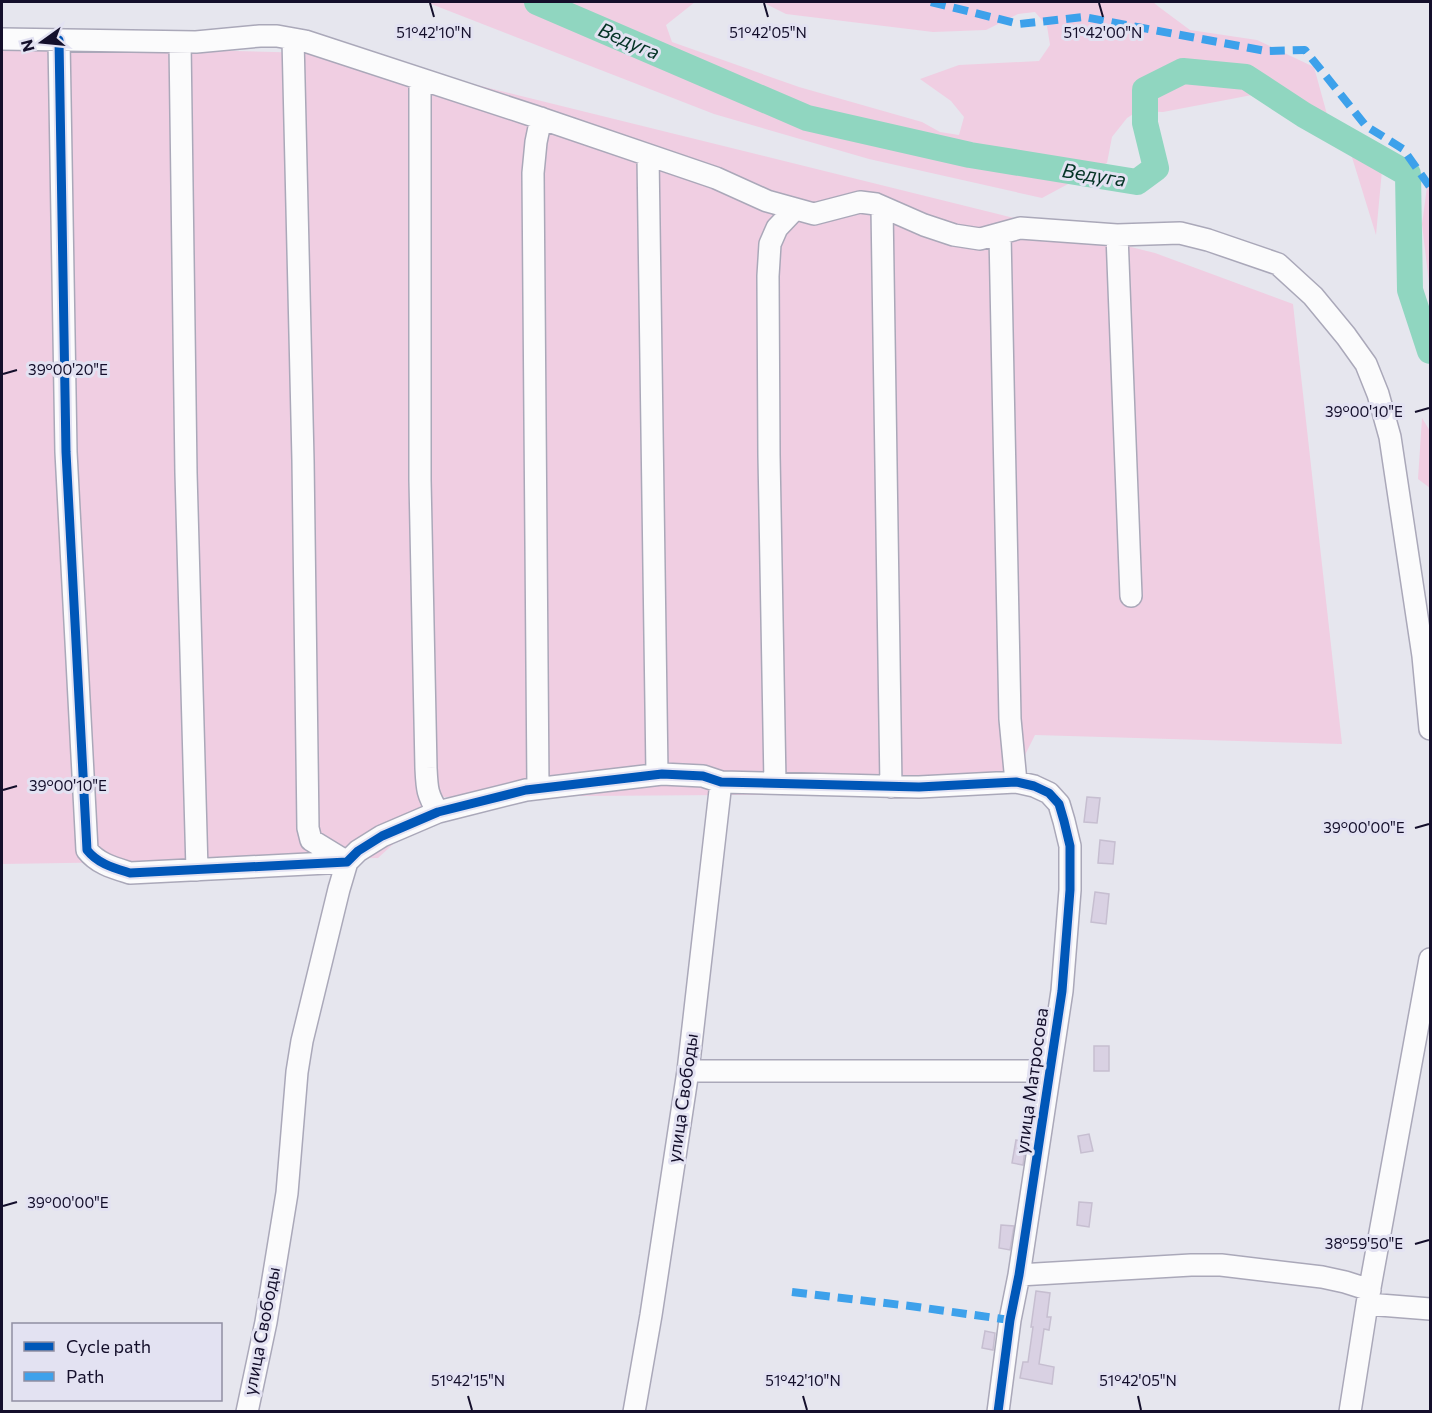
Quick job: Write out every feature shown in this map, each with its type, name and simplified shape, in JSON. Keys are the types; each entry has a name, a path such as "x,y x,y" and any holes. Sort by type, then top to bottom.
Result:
{"street":[{"path":"2,39 196,42 277,36 305,41 541,118 716,178 767,201 814,214 860,202 876,204 924,225 954,235 980,239 1020,228 1117,236 1180,233 1278,264 1313,296 1346,336 1366,364 1378,394 1390,437 1423,656 1431,729"},
{"path":"293,39 303,460 308,828 311,840 346,862"},
{"path":"59,40 66,452 87,850 92,857 107,866 130,873 346,862 358,851 382,836 438,812 526,790 657,774 703,776 721,782 919,788 1016,782 1010,719 1000,234"},
{"path":"180,42 186,473 197,870"},
{"path":"420,78 420,480 425,722 427,790 438,812"},
{"path":"538,788 533,173 541,118"},
{"path":"648,155 657,774"},
{"path":"882,207 891,787"},
{"path":"775,783 768,276 770,244 777,228 795,209"},
{"path":"1117,236 1131,596"},
{"name":"улица Свободы","path":"634,1412 688,1071 721,782"},
{"name":"улица Матросова","path":"998,1412 1010,1320 1019,1275 1063,980 1070,890 1070,846 1059,804 1049,793 1034,786 1016,782"},
{"name":"улица Свободы","path":"247,1412 266,1322 287,1193 297,1072 302,1041 346,862"},
{"path":"1350,1412 1368,1297 1431,958"},
{"path":"688,1071 1050,1071"},
{"path":"1019,1275 1221,1265 1322,1277 1345,1282 1368,1297 1429,1309"}],"shaded area":[{"path":"426,2 695,2 666,25 672,42 799,87 922,122 940,132 959,135 964,117 951,101 920,79 959,65 1039,61 1050,45 1047,26 1035,12 1018,14 986,30 933,32 786,14 764,2 1153,2 1190,30 1257,40 1314,67 1328,118 1312,106 1252,95 1163,112 1138,111 1127,118 1112,137 1107,163 1042,198 869,159 714,114"},
{"path":"2,45 352,54 1155,253 1293,304 1342,744 1035,735 1006,793 444,797 378,858 2,864"},
{"path":"1351,154 1382,170 1376,235"},
{"path":"1430,185 1430,292 1422,224 1427,187"},
{"path":"1422,418 1430,431 1430,488 1418,479"}],"building":[{"path":"1087,797 1100,798 1097,823 1084,822"},
{"path":"1100,840 1115,842 1113,864 1098,863"},
{"path":"1095,892 1109,894 1106,924 1091,922"},
{"path":"1094,1046 1109,1046 1109,1071 1094,1071"},
{"path":"1089,1134 1093,1151 1081,1153 1078,1136"},
{"path":"1016,1140 1026,1142 1023,1165 1012,1163"},
{"path":"1079,1202 1092,1203 1089,1227 1077,1225"},
{"path":"1001,1225 1014,1226 1010,1250 999,1248"},
{"path":"1036,1291 1050,1293 1047,1317 1051,1317 1049,1330 1044,1329 1039,1364 1054,1367 1052,1384 1020,1378 1023,1362 1028,1362"},
{"path":"985,1331 995,1333 993,1350 982,1348"}],"waterway":[{"name":"Ведуга","path":"537,2 807,118 970,155 1137,182 1156,168 1145,123 1145,90 1183,71 1246,77 1304,115 1408,174 1410,290 1430,351"}],"marked path":[{"path":"931,2 1019,24 1084,17 1266,51 1305,50 1366,126 1403,149 1430,187"},
{"path":"792,1292 1010,1320"}],"cycle path":[{"path":"59,40 66,452 87,850 101,862 130,873 347,862 358,851 382,836 438,812 526,790 662,774 703,776 721,782 919,787 1016,782 1034,786 1049,793 1059,804 1070,846 1070,890 1062,991 1019,1275 1010,1320 998,1412"}]}
